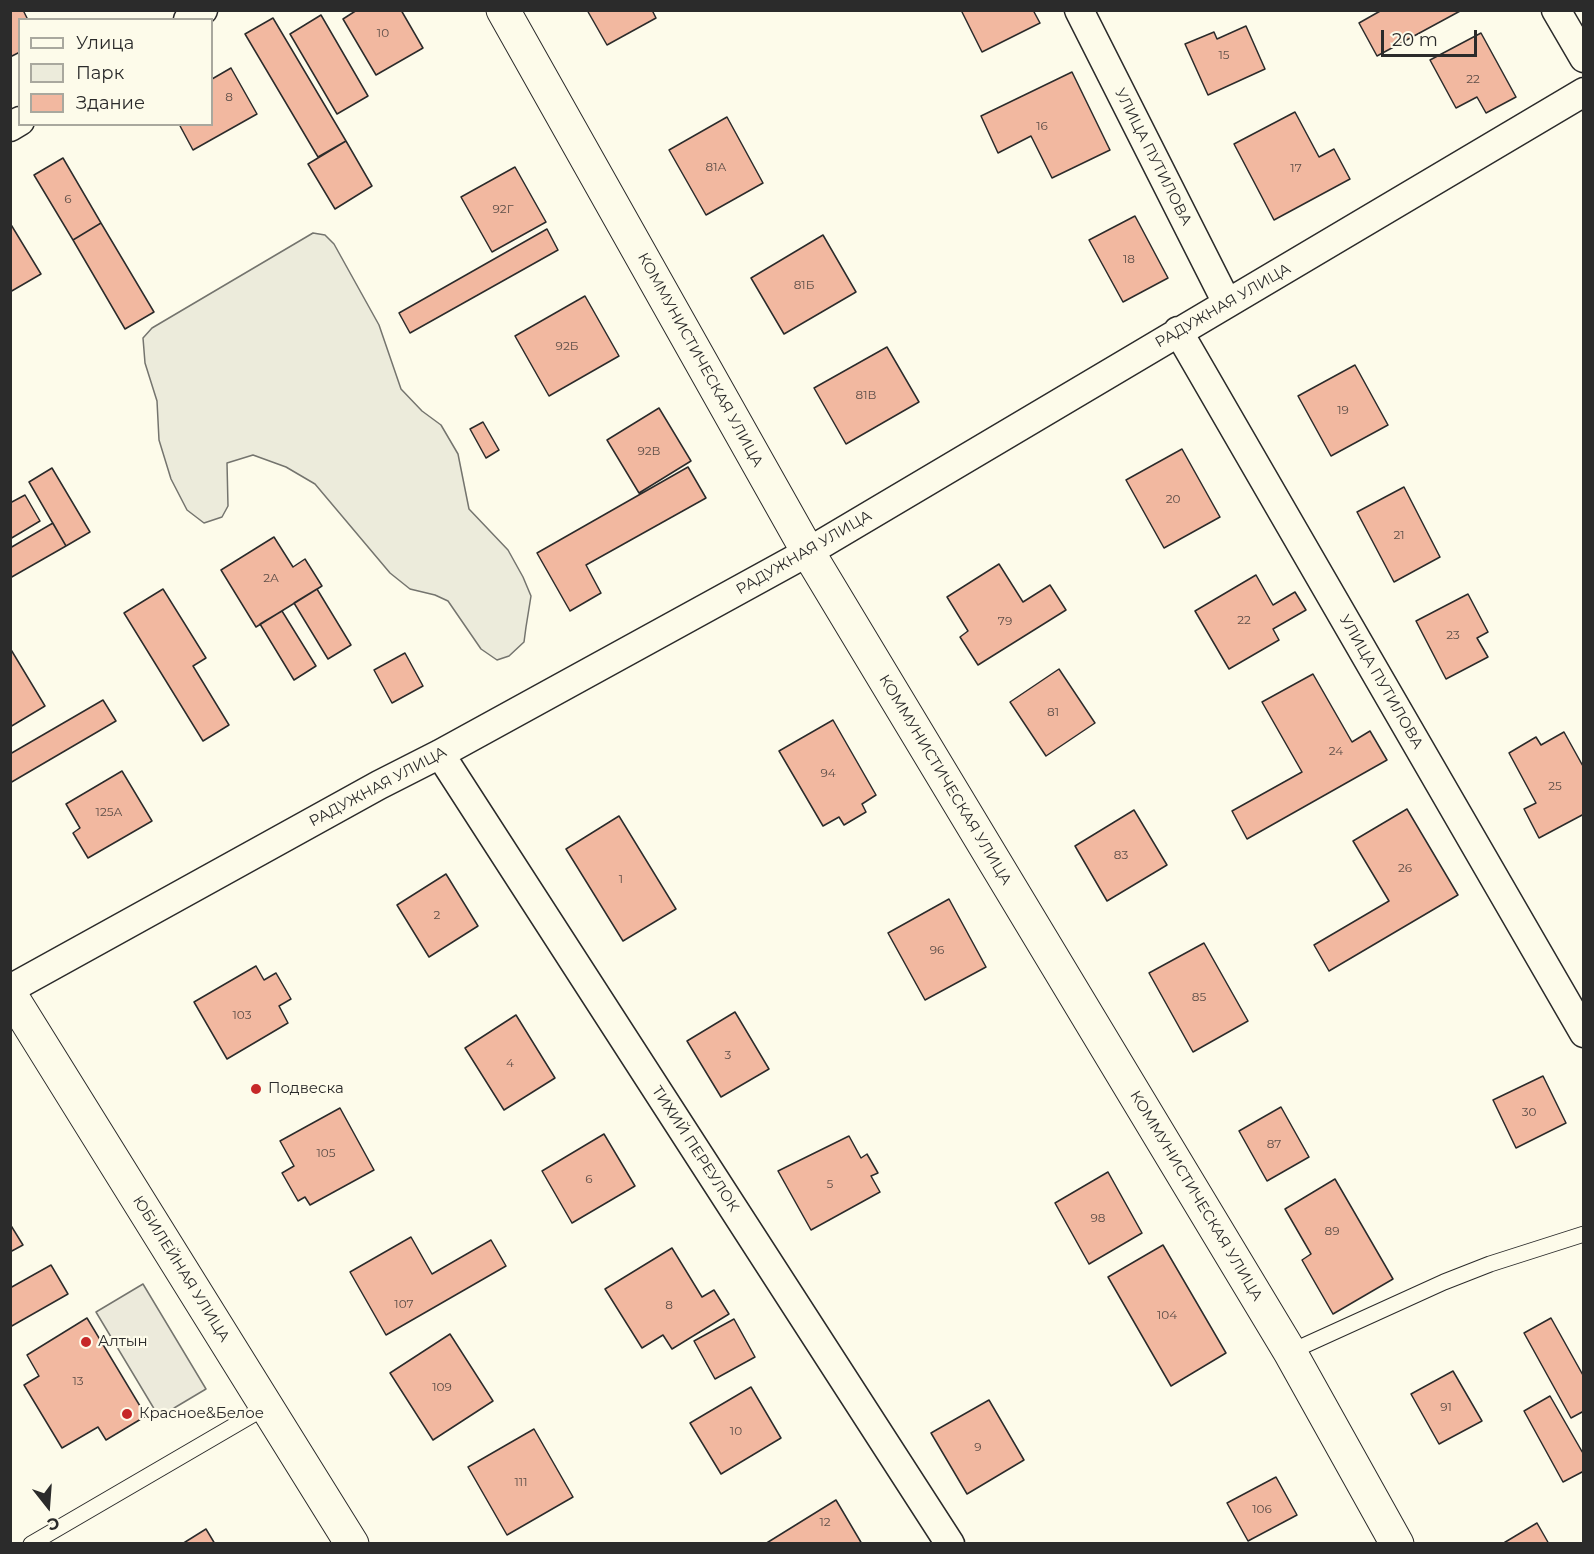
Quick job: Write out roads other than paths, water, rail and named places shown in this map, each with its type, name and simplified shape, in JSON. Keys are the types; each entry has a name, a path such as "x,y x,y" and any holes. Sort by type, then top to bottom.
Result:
{"street":[{"name":"КОММУНИСТИЧЕСКАЯ УЛИЦА","path":"503,10 808,552 1290,1352 1397,1544"},
{"name":"УЛИЦА ПУТИЛОВА","path":"1079,10 1227,303"},
{"path":"1556,10 1584,58"},
{"name":"РАДУЖНАЯ УЛИЦА","path":"10,989 808,552 1584,92"},
{"name":"УЛИЦА ПУТИЛОВА","path":"1178,331 1584,1033"},
{"name":"ТИХИЙ ПЕРЕУЛОК","path":"440,754 950,1544"},
{"name":"ЮБИЛЕЙНАЯ УЛИЦА","path":"10,994 352,1544"}],"lane":[{"path":"1290,1352 1444,1282 1490,1264 1584,1234"},
{"path":"31,1544 266,1407"}],"place":[{"name":"Подвеска","path":"256,1089"},
{"name":"Алтын","path":"86,1342"},
{"name":"Красное&Белое","path":"127,1414"}]}
